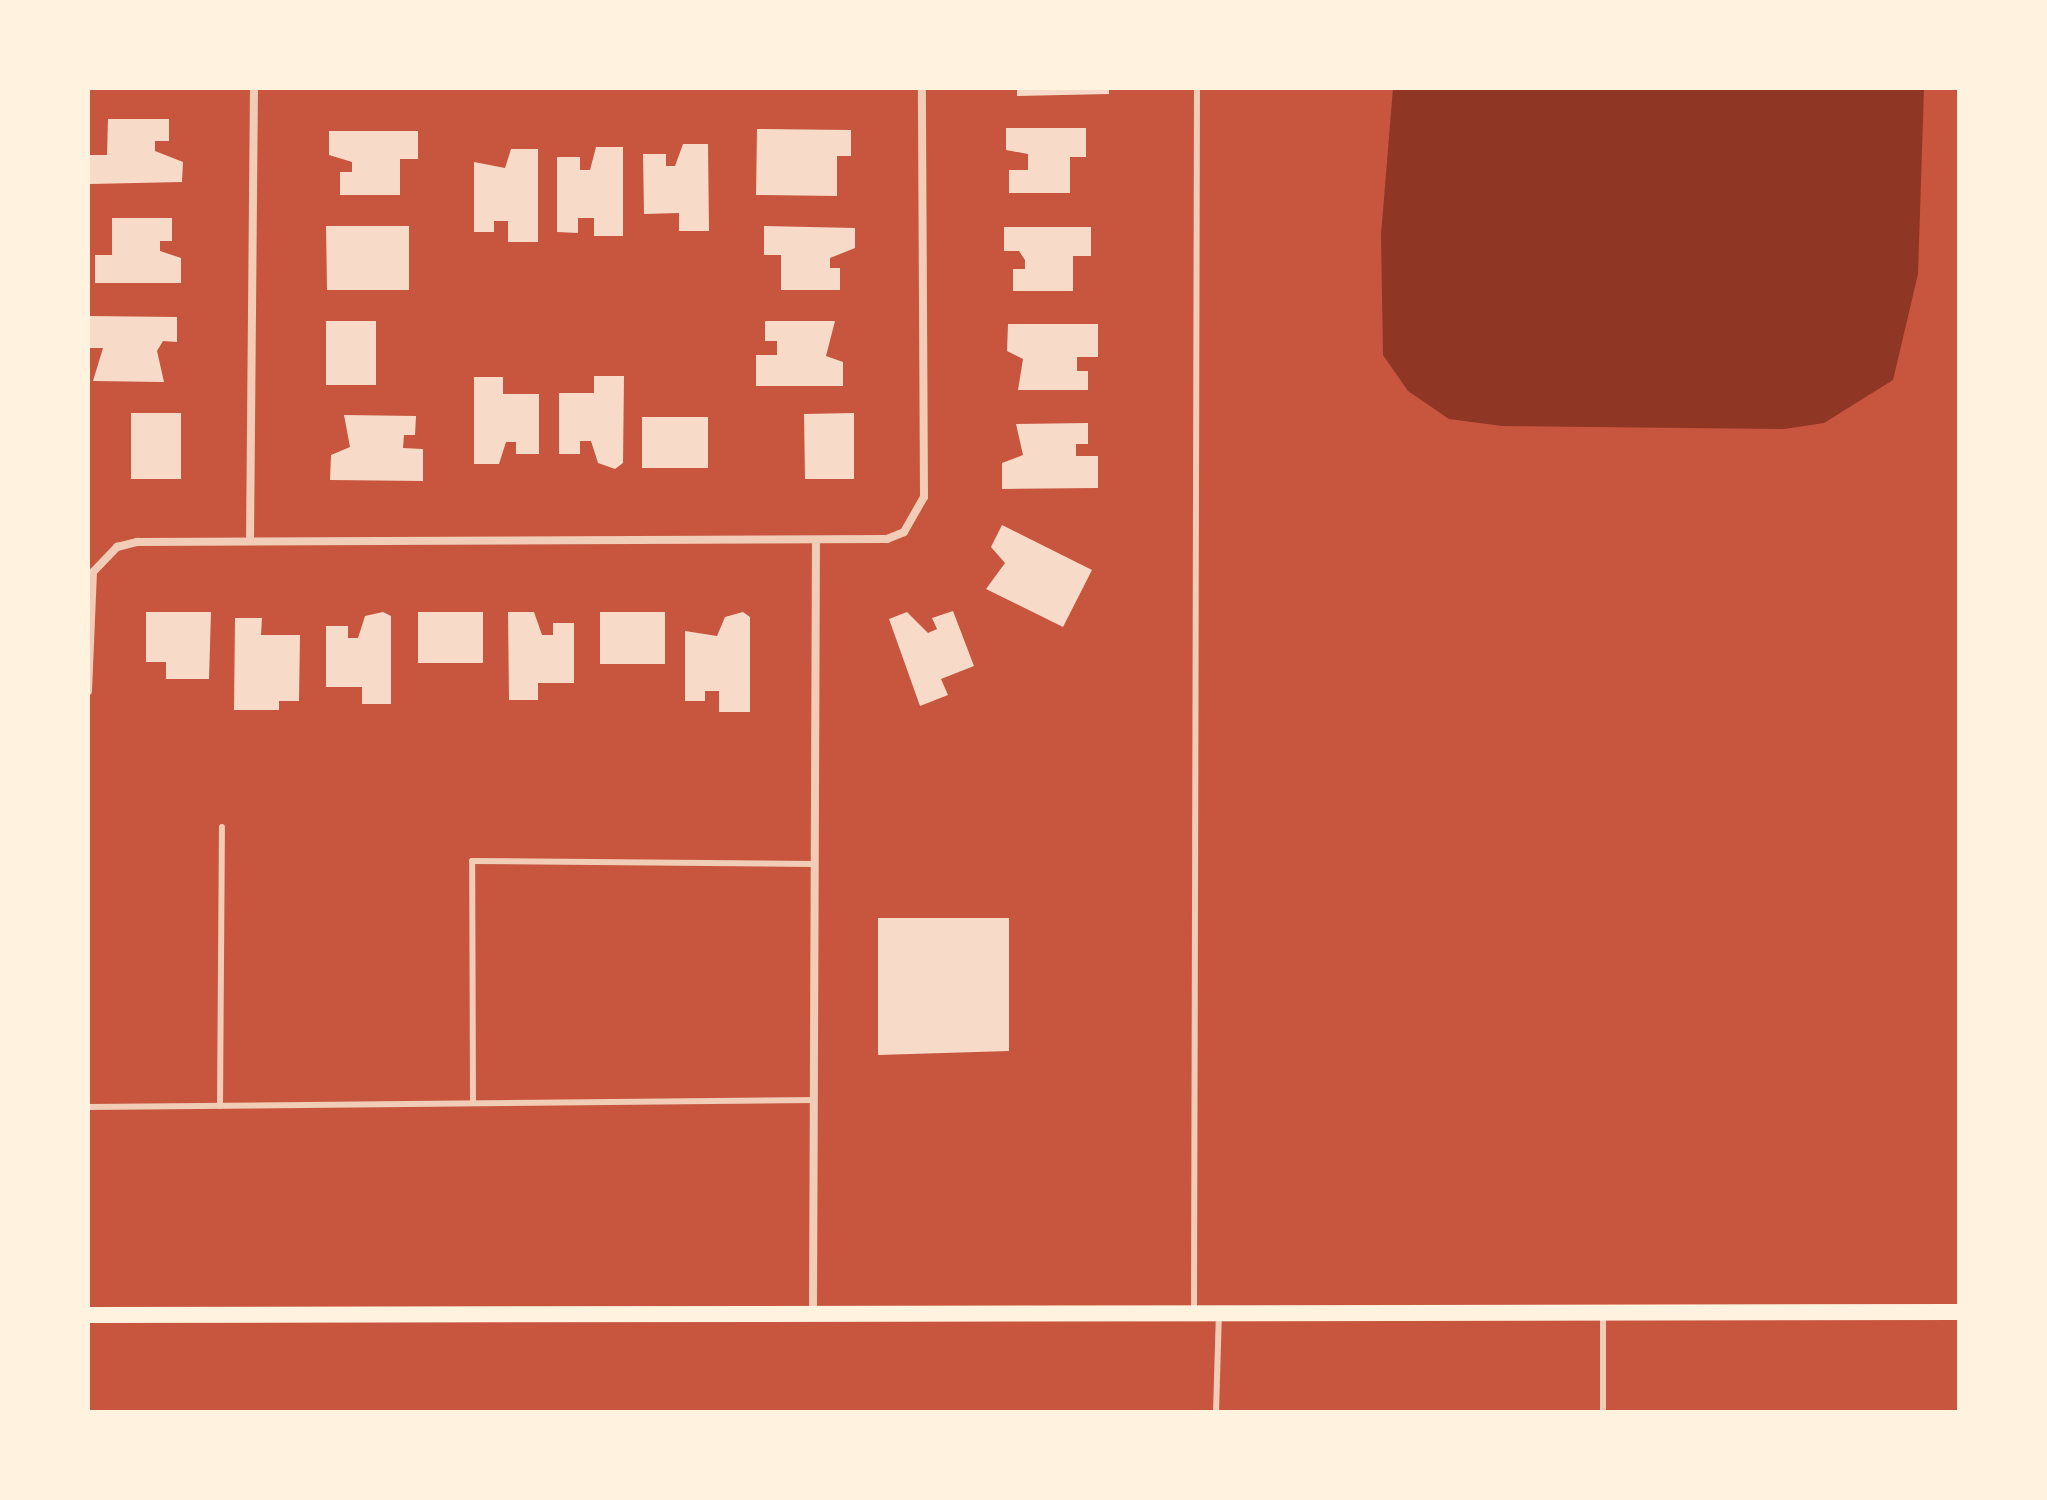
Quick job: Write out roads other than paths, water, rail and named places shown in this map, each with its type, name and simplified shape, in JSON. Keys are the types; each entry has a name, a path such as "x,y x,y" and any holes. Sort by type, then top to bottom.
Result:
{"main road":[{"path":"88,1315 1959,1312"}],"street":[{"path":"250,541 254,88"},
{"path":"88,691 89,587 103,560 137,542 887,539 914,525 924,497 922,88"},
{"path":"813,1314 816,540"}],"lane":[{"path":"1194,1313 1197,88"},
{"path":"220,1106 222,827"},
{"path":"473,1103 472,861 815,864"},
{"path":"88,1107 814,1100"},
{"path":"1216,1412 1219,1313"},
{"path":"1603,1313 1603,1412"}]}
